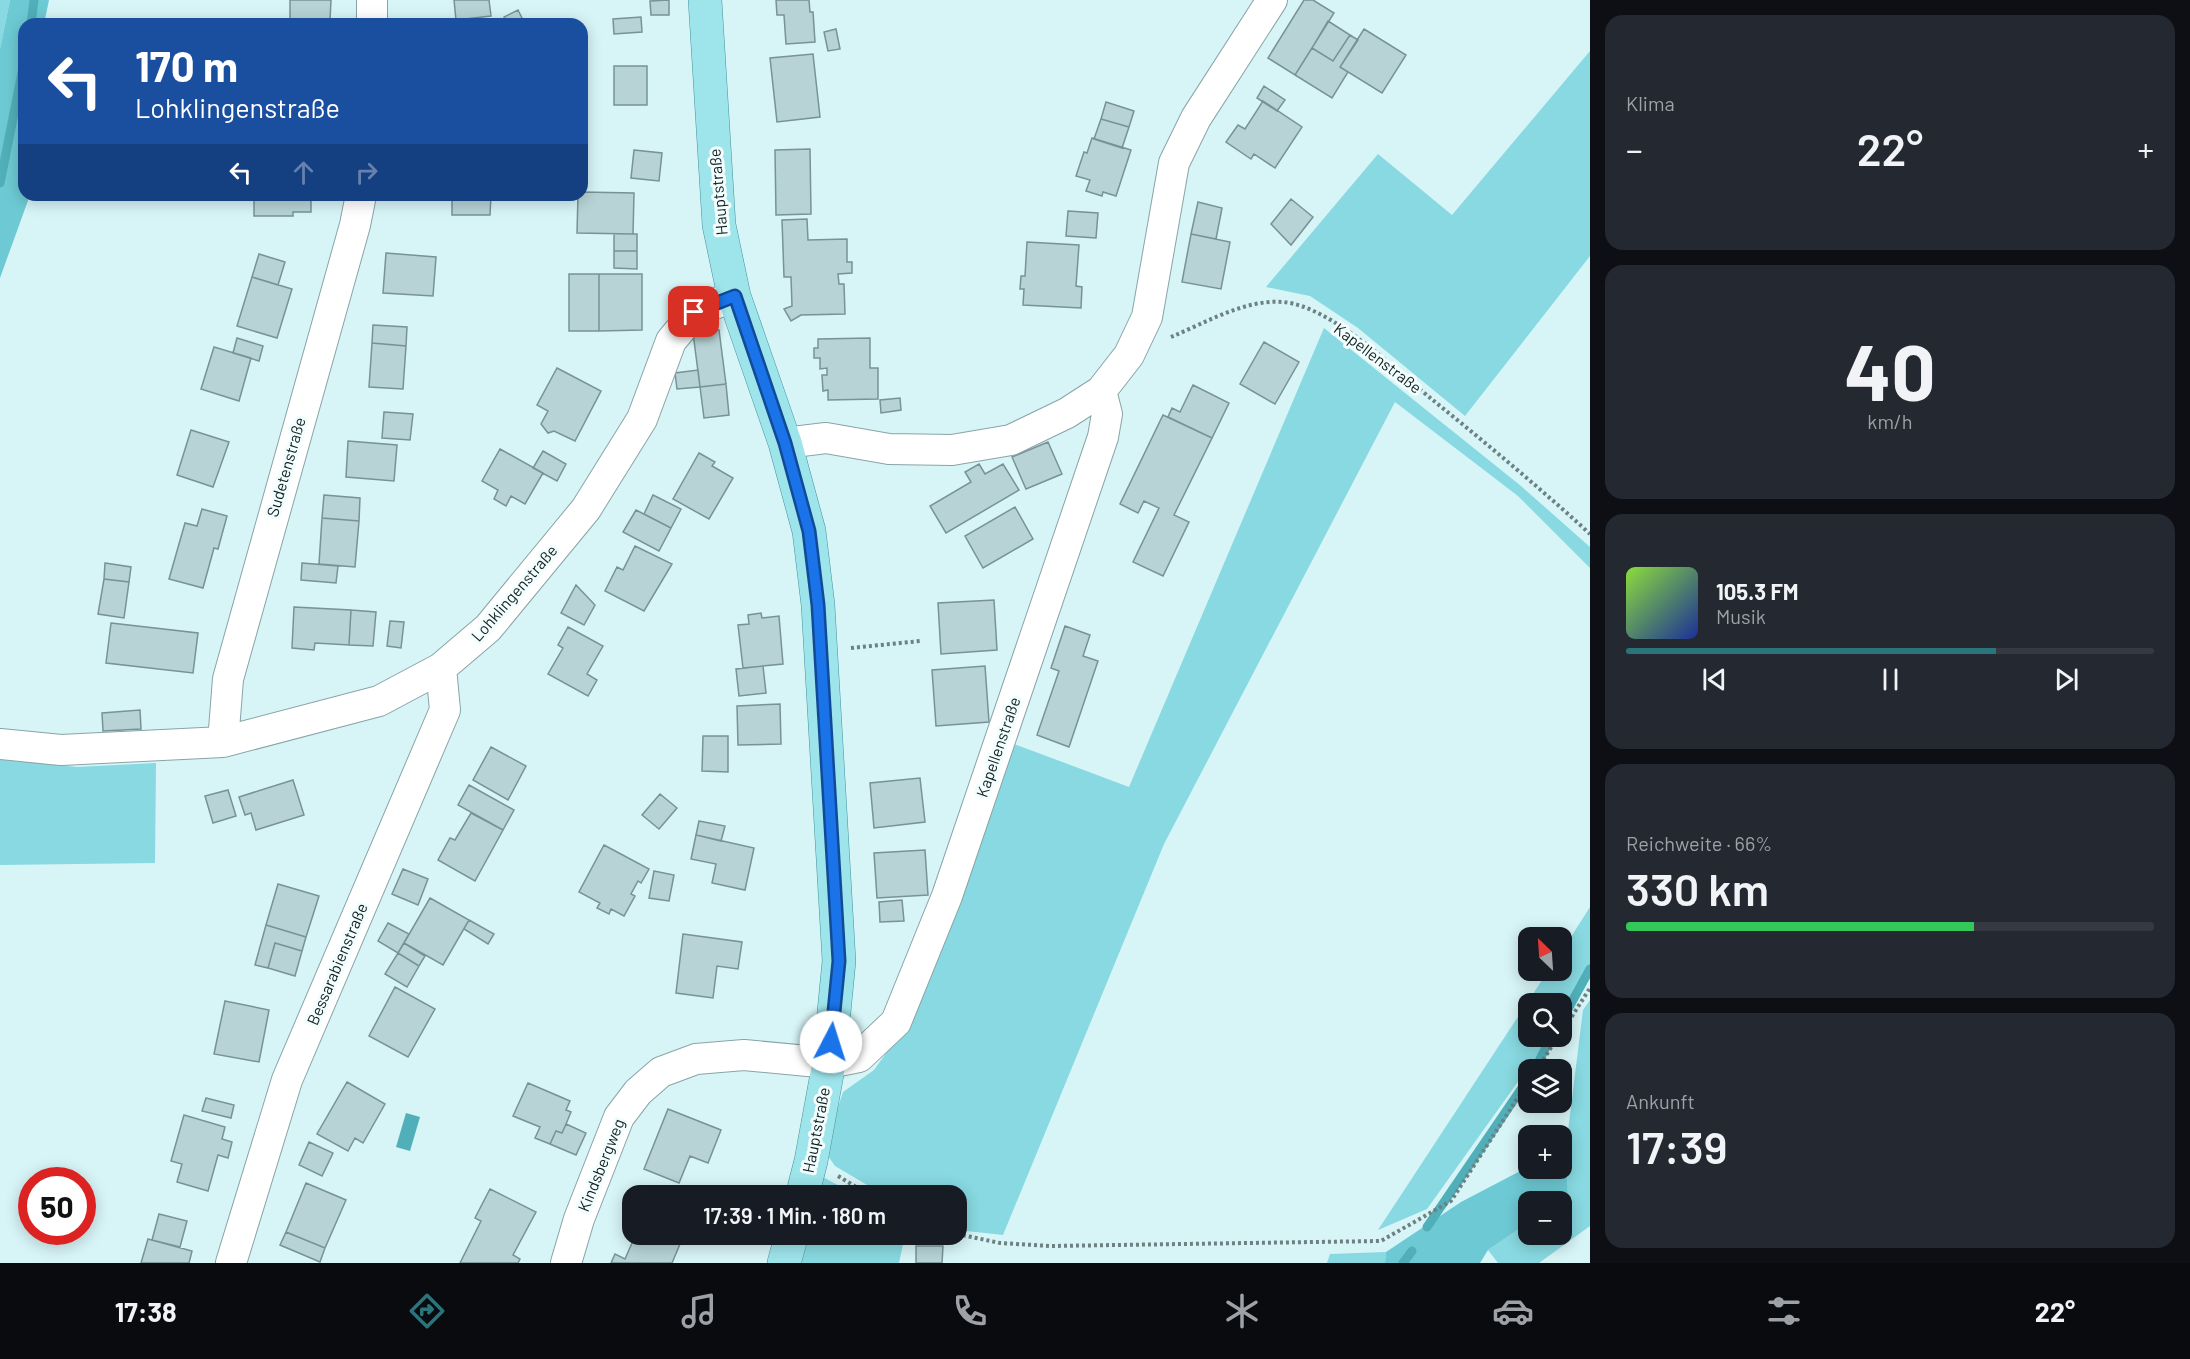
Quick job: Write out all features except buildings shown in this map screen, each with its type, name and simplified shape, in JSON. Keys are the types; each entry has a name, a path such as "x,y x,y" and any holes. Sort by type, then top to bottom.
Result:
{"main road":[{"name":"Hauptstraße","path":"705,0 718,225 735,296 785,443 809,531 820,652 839,961 830,1063 804,1185"},
{"path":"784,1263 789,1245"}],"street":[{"path":"372,0 372,18"},
{"path":"785,443 826,438 889,449 952,450 1011,440 1067,413 1101,391 1130,355 1147,317 1174,162 1196,118 1272,0"},
{"name":"Sudetenstraße","path":"223,742 228,679 352,236 360,201"},
{"name":"Lohklingenstraße","path":"0,744 61,750 223,742 379,701 441,668 488,628 586,509 642,419 671,341 694,312 735,296"},
{"name":"Kapellenstraße","path":"830,1063 860,1057 896,1022 947,896 1103,437 1107,414 1101,391"},
{"name":"Bessarabienstraße","path":"231,1263 288,1080 445,710 441,668"},
{"name":"Kindsbergweg","path":"566,1263 579,1219 619,1117 638,1092 661,1072 696,1059 744,1055 830,1063"}],"path":[{"name":"Kapellenstraße","path":"1130,355 1245,306 1282,302 1309,308 1355,336 1535,484 1590,534"},
{"path":"820,652 920,641"},
{"path":"1572,1016 1590,988"},
{"path":"967,1236 1000,1243 1050,1246 1381,1240 1451,1201 1518,1097"}],"shaded area":[{"path":"0,0 10,0 0,49"},
{"path":"10,0 49,0 45,18 18,18 18,201 28,201 0,278 0,49"},
{"path":"1590,51 1590,256 1465,416 1358,328 1310,296 1266,287 1378,154 1452,215"},
{"path":"1324,328 1521,486 1590,547 1590,568 1518,496 1395,402 1164,844 1003,1235 967,1231 967,1185 867,1185 835,1166 824,1150 843,1092 874,1070 907,1024 1009,742 1129,787"},
{"path":"0,759 77,767 156,763 155,863 0,865"},
{"path":"1590,907 1590,978 1572,1005 1572,993 1534,993 1541,981 1572,981 1572,935"},
{"path":"1590,1000 1590,1226 1572,1239 1572,1191 1568,1191 1567,1179 1572,1179 1572,1125 1569,1125 1583,1010"},
{"path":"1518,1017 1518,1047 1543,1047 1534,1059 1518,1059 1518,1082 1427,1209 1378,1230"},
{"path":"406,1113 420,1117 410,1151 396,1147"},
{"path":"1518,1172 1518,1179 1567,1179 1568,1191 1518,1191 1518,1230 1488,1250 1480,1263 1385,1263 1386,1252 1461,1202"},
{"path":"821,1176 838,1185 819,1185"},
{"path":"1518,1230 1518,1245 1564,1245 1539,1263 1498,1263 1488,1250"},
{"path":"803,1245 903,1245 899,1263 798,1263"},
{"path":"1386,1252 1385,1263 1327,1263 1330,1254"}],"waterway":[{"path":"32,18 34,0"},
{"path":"0,183 18,93"},
{"path":"1572,1002 1590,969"},
{"path":"1540,1059 1546,1047"},
{"path":"1427,1227 1518,1094"},
{"path":"1403,1263 1412,1251"}],"route":[{"path":"694,312 735,296 785,443 809,531 818,605 839,961 831,1042"}]}
